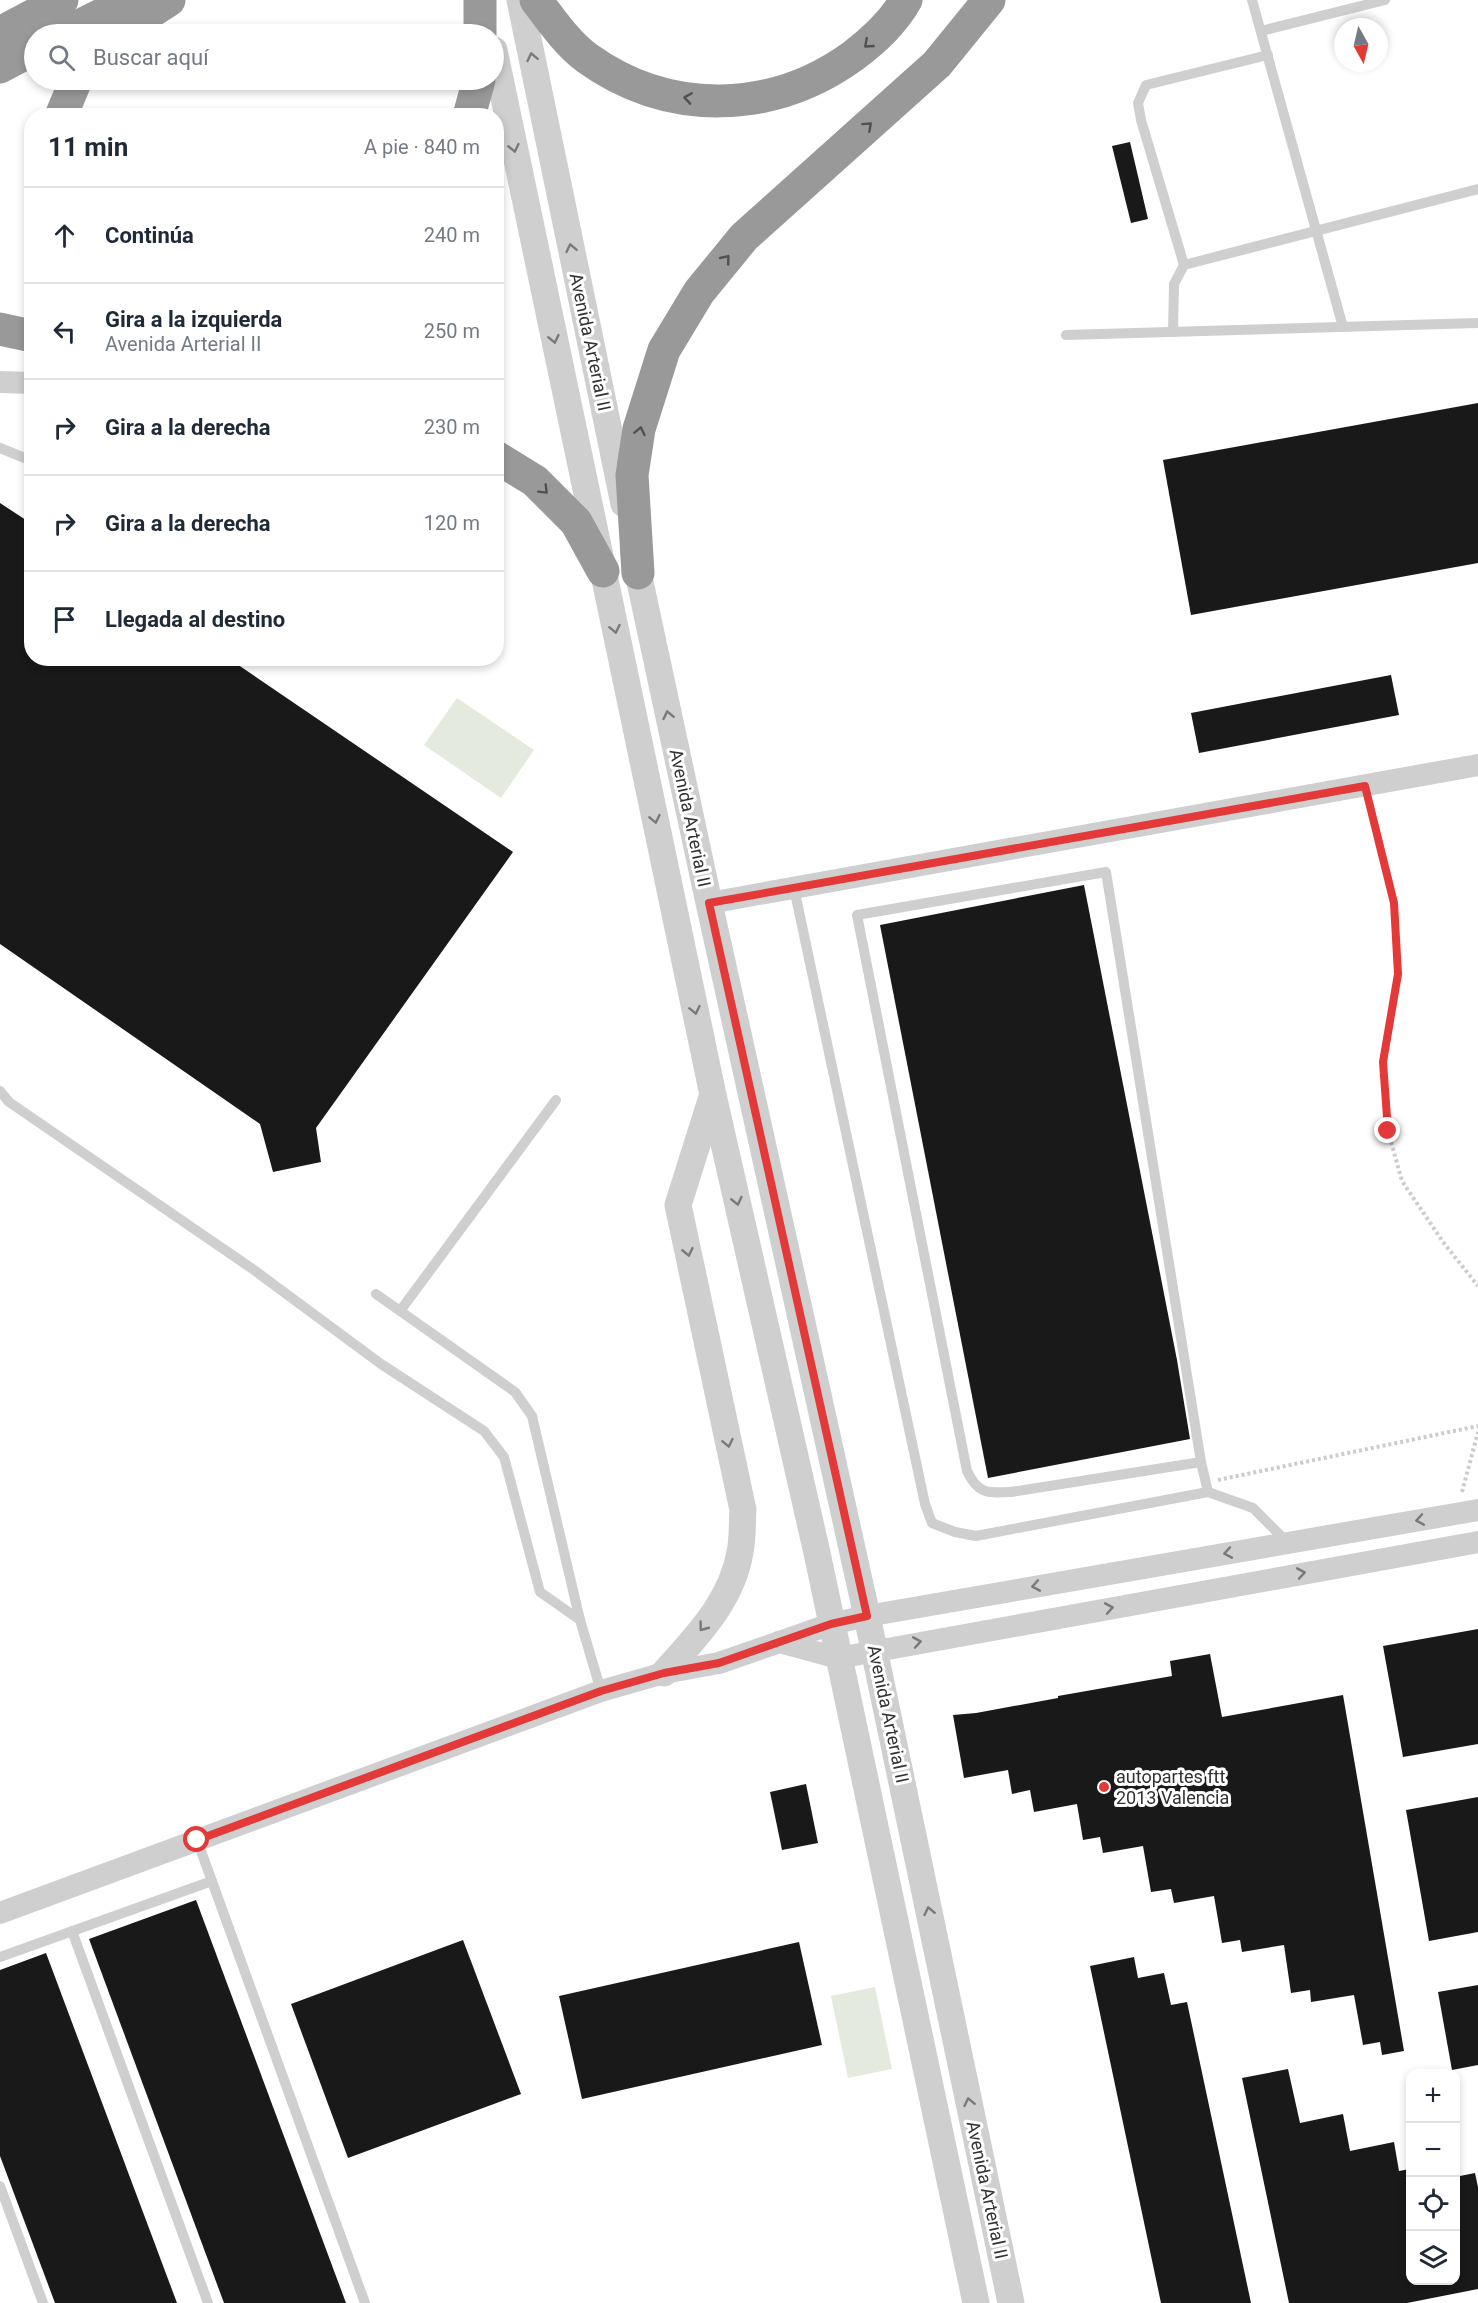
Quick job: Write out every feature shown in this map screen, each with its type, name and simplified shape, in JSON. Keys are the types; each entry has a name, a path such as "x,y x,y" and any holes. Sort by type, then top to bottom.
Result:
{"highway":[{"path":"0,33 62,0"},
{"path":"83,24 131,0"},
{"path":"132,24 169,0"},
{"path":"481,24 482,0"},
{"path":"536,0 567,39 586,57 606,70 635,84 667,95 713,101 744,100 787,92 833,70 870,44 898,14 906,0"},
{"path":"638,573 632,475 639,429 664,350 699,292 744,237 937,64 989,0"},
{"path":"0,67 24,54"},
{"path":"64,108 72,90"},
{"path":"471,108 476,90"},
{"path":"0,329 24,334"},
{"path":"504,461 535,481 576,522 603,571"}],"street":[{"path":"482,0 488,24"},
{"name":"Avenida Arterial II","path":"520,0 638,573 867,1616 1011,2303"},
{"name":"Avenida Arterial II","path":"502,90 713,1095 815,1541 976,2303"},
{"path":"0,382 24,383"},
{"path":"709,903 1478,765"},
{"path":"664,1673 701,1630 728,1593 740,1552 743,1510 678,1205 713,1095"},
{"path":"0,1913 601,1691 664,1673 719,1663 831,1624 1467,1512"},
{"path":"779,1642 838,1658 1478,1542"}],"lane":[{"path":"1252,0 1343,327"},
{"path":"1261,31 1385,0"},
{"path":"1173,332 1174,284 1184,265 1138,103 1146,86 1268,55"},
{"path":"1184,265 1478,189"},
{"path":"1066,334 1478,323"},
{"path":"0,448 24,457"},
{"path":"1201,1462 1011,1492 987,1492 974,1485 967,1471 857,915 1106,872 1206,1487"},
{"path":"794,888 923,1493 932,1523 955,1532 976,1536 1206,1487 1253,1508 1288,1543"},
{"path":"0,1091 9,1102 254,1270 381,1364 484,1431 504,1457 540,1592 580,1620"},
{"path":"400,1311 555,1100"},
{"path":"376,1294 515,1392 532,1416 580,1620 601,1691"},
{"path":"197,1840 365,2303"},
{"path":"0,1957 212,1881"},
{"path":"72,1931 208,2303"},
{"path":"0,2186 43,2303"}],"path":[{"path":"1365,786 1394,903 1398,974 1383,1062 1388,1131 1402,1181 1443,1242 1478,1286"},
{"path":"1206,1487 1478,1426"},
{"path":"1467,1512 1478,1432"}],"shaded area":[{"path":"457,698 534,750 501,798 424,745"},
{"path":"875,1987 892,2069 848,2078 831,1996"}],"building":[{"path":"1130,142 1148,219 1131,223 1112,146"},
{"path":"1478,403 1478,563 1191,615 1163,460"},
{"path":"0,503 24,519 24,666 240,666 513,852 316,1128 321,1162 273,1172 260,1124 0,944"},
{"path":"1391,675 1399,715 1199,753 1191,713"},
{"path":"1084,885 1177,1360 1190,1439 988,1478 880,925"},
{"path":"1478,1629 1478,1744 1403,1757 1383,1646"},
{"path":"1210,1654 1222,1717 1343,1695 1404,2051 1382,2055 1380,2042 1363,2045 1354,1995 1311,2002 1310,1990 1291,1993 1284,1945 1242,1952 1240,1940 1222,1943 1214,1896 1174,1903 1171,1889 1151,1892 1143,1846 1103,1853 1100,1837 1083,1840 1077,1804 1034,1812 1030,1790 1012,1794 1008,1770 964,1778 953,1715 976,1713 1172,1676 1170,1661"},
{"path":"806,1784 818,1843 782,1850 770,1792"},
{"path":"1478,1797 1478,1932 1429,1941 1406,1810"},
{"path":"196,1900 346,2303 224,2303 89,1939"},
{"path":"463,1940 521,2094 348,2158 291,2004"},
{"path":"799,1942 822,2045 582,2099 559,1996"},
{"path":"46,1953 177,2303 55,2303 0,2156 0,1970"},
{"path":"1134,1957 1138,1978 1164,1973 1171,2005 1187,2002 1251,2303 1161,2303 1090,1966"},
{"path":"1478,1985 1478,2065 1452,2069 1438,1992"},
{"path":"1288,2069 1300,2123 1343,2114 1350,2151 1394,2142 1399,2171 1406,2170 1406,2285 1460,2285 1460,2176 1475,2173 1478,2187 1478,2289 1407,2303 1289,2303 1242,2078"}],"place":[{"name":"autopartes ftt 2013 Valencia","path":"1104,1787"}],"route":[{"path":"197,1840 601,1691 664,1673 719,1663 831,1624 867,1616 709,903 1365,786 1394,903 1398,974 1383,1062 1388,1131"}]}
